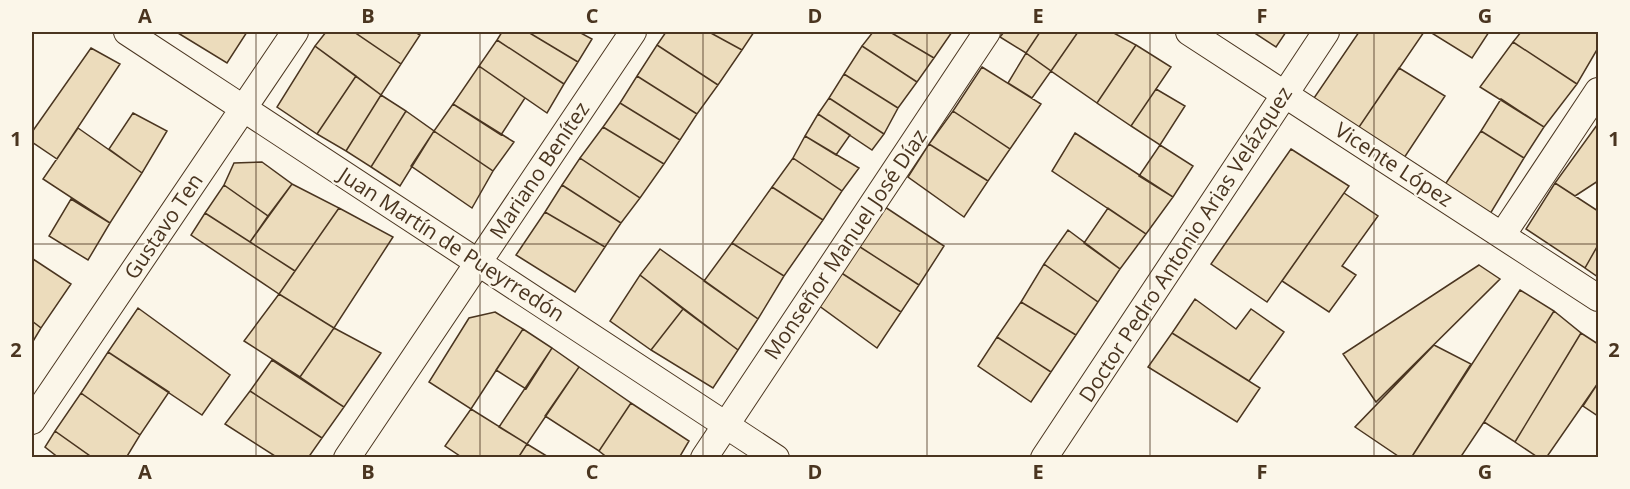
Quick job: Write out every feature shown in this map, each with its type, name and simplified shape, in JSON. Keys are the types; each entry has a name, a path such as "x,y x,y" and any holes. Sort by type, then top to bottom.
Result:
{"street":[{"name":"Juan Martín de Pueyrredón","path":"127,32 776,458"},
{"name":"Gustavo Ten","path":"32,421 295,32"},
{"name":"Mariano Benítez","path":"346,458 633,32"},
{"name":"Monseñor Manuel José Díaz","path":"704,458 987,32"},
{"name":"Vicente López","path":"1189,32 1599,298"},
{"name":"Doctor Pedro Antonio Arias Velázquez","path":"1044,458 1326,32"},
{"path":"1503,234 1599,91"}],"building":[{"path":"179,32 247,32 227,63"},
{"path":"326,32 354,32 401,64 381,95 315,46"},
{"path":"354,32 415,32 420,35 401,64"},
{"path":"502,32 528,32 578,62 564,84 497,40"},
{"path":"528,32 579,32 592,39 578,62"},
{"path":"666,32 709,32 742,50 718,85 657,45"},
{"path":"709,32 754,32 742,50"},
{"path":"873,32 890,32 934,58 917,82 862,46"},
{"path":"890,32 952,32 934,58"},
{"path":"1004,32 1040,32 1026,53 1000,37"},
{"path":"1040,32 1078,32 1051,71 1026,53"},
{"path":"1078,32 1112,32 1136,45 1097,103 1051,71"},
{"path":"1253,32 1286,32 1276,47"},
{"path":"1359,32 1424,32 1357,130 1314,98"},
{"path":"1430,32 1489,32 1472,58"},
{"path":"1521,32 1598,32 1598,48 1577,84 1513,42"},
{"path":"497,40 564,84 547,113 479,66"},
{"path":"1513,42 1577,84 1544,127 1480,87"},
{"path":"657,45 718,85 697,114 637,76"},
{"path":"1136,45 1171,67 1131,126 1097,103"},
{"path":"315,46 356,76 317,134 277,107"},
{"path":"862,46 917,82 898,108 844,74"},
{"path":"91,48 120,64 57,159 32,142 32,132"},
{"path":"1026,53 1051,71 1032,98 1008,83"},
{"path":"479,66 525,98 501,135 453,104"},
{"path":"982,67 1041,104 1010,149 953,111"},
{"path":"1399,68 1445,96 1404,158 1357,130"},
{"path":"844,74 898,108 884,134 829,98"},
{"path":"356,76 381,95 346,151 317,134"},
{"path":"637,76 697,114 680,140 620,103"},
{"path":"1156,89 1185,106 1160,145 1131,126"},
{"path":"381,95 406,111 371,167 346,151"},
{"path":"829,98 884,134 872,150 818,114"},
{"path":"1501,99 1544,127 1524,158 1481,131"},
{"path":"620,103 680,140 664,164 603,127"},
{"path":"453,104 514,142 493,171 434,131"},
{"path":"406,111 434,131 400,186 371,167"},
{"path":"953,111 1010,149 988,181 929,144"},
{"path":"133,113 167,131 142,173 109,149"},
{"path":"818,114 850,135 836,155 805,136"},
{"path":"1597,125 1598,181 1575,196 1555,183"},
{"path":"603,127 664,164 640,198 580,158"},
{"path":"78,128 142,173 110,223 43,179"},
{"path":"434,131 493,171 472,208 411,166"},
{"path":"1481,131 1524,158 1490,214 1444,186"},
{"path":"1075,133 1173,197 1146,234 1052,171"},
{"path":"805,136 859,168 842,191 793,158"},
{"path":"929,144 988,181 964,217 908,177"},
{"path":"1160,145 1193,166 1173,197 1139,176"},
{"path":"1291,149 1349,186 1267,302 1211,264"},
{"path":"580,158 640,198 621,223 562,185"},
{"path":"793,158 842,191 823,220 772,187"},
{"path":"262,162 292,184 268,216 224,185 234,163"},
{"path":"1555,183 1598,211 1598,245 1585,268 1526,229"},
{"path":"292,184 339,208 295,271 250,242"},
{"path":"224,185 268,216 250,242 205,213"},
{"path":"562,185 621,223 605,247 545,212"},
{"path":"772,187 823,220 784,276 732,243"},
{"path":"1344,193 1378,216 1342,266 1356,275 1329,312 1282,281"},
{"path":"71,199 110,223 88,260 49,236"},
{"path":"885,207 944,246 919,285 857,245"},
{"path":"339,208 393,237 334,328 279,294"},
{"path":"1108,208 1146,234 1120,269 1084,243"},
{"path":"545,212 605,247 575,292 516,255"},
{"path":"205,213 295,271 279,294 191,235"},
{"path":"1068,230 1120,269 1098,302 1044,264"},
{"path":"732,243 784,276 758,319 704,281"},
{"path":"857,245 919,285 901,312 840,272"},
{"path":"1598,245 1598,277 1585,268"},
{"path":"660,249 758,319 738,350 640,275"},
{"path":"33,259 71,284 41,328 32,321"},
{"path":"1044,264 1098,302 1076,335 1021,302"},
{"path":"1479,265 1500,279 1376,402 1343,354"},
{"path":"840,272 901,312 877,348 818,305"},
{"path":"640,275 683,309 651,350 610,321"},
{"path":"1520,290 1554,311 1484,422 1460,458 1411,458"},
{"path":"279,294 334,328 300,377 244,341"},
{"path":"1195,299 1236,329 1251,309 1284,332 1249,381 1172,333"},
{"path":"1021,302 1076,335 1051,372 997,337"},
{"path":"138,308 230,375 202,415 108,352"},
{"path":"683,309 738,350 713,388 651,350"},
{"path":"1554,311 1581,333 1515,442 1484,422"},
{"path":"495,312 523,329 471,409 429,382 469,318"},
{"path":"32,321 41,328 32,343"},
{"path":"334,328 381,353 344,407 300,377"},
{"path":"523,329 552,348 526,389 496,370"},
{"path":"1172,333 1260,388 1237,422 1148,367"},
{"path":"1581,333 1598,344 1598,383 1546,458 1539,458 1515,442"},
{"path":"997,337 1051,372 1031,402 978,366"},
{"path":"1434,345 1471,364 1411,458 1401,458 1355,427"},
{"path":"552,348 579,367 527,444 499,427"},
{"path":"108,352 169,392 140,435 81,393"},
{"path":"272,360 344,407 322,438 250,391"},
{"path":"579,367 631,403 599,451 545,416"},
{"path":"1598,383 1598,416 1583,406"},
{"path":"250,391 322,438 308,458 278,458 225,424"},
{"path":"81,393 140,435 126,458 93,458 55,431"},
{"path":"631,403 689,441 679,458 608,458 599,451"},
{"path":"471,409 527,444 518,458 463,458 445,446"},
{"path":"55,431 93,458 59,458 45,447"},
{"path":"527,444 550,458 518,458"}]}
